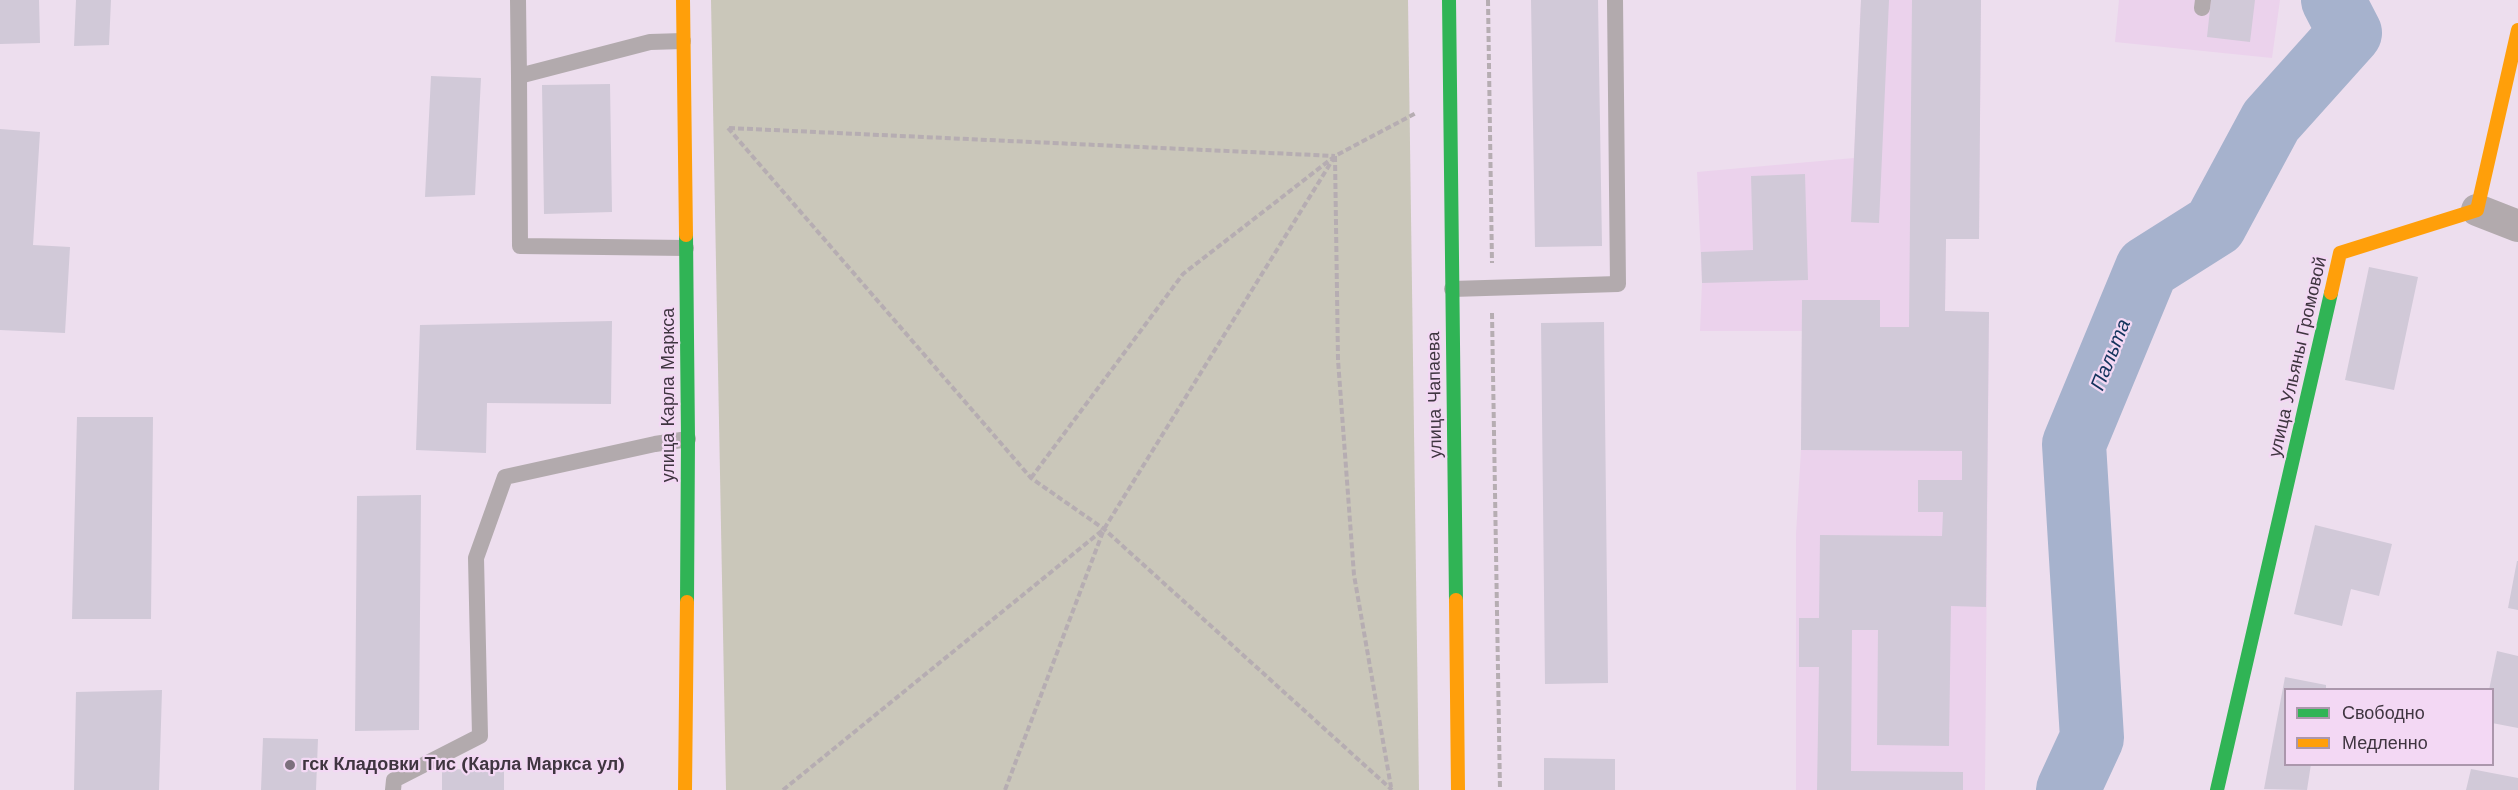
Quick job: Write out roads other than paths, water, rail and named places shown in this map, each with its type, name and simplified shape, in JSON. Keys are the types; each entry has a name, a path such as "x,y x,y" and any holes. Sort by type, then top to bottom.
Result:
{"street":[{"name":"улица Карла Маркса","path":"683,0 688,439 685,790"},
{"name":"улица Чапаева","path":"1449,0 1458,790"},
{"path":"2518,30 2477,210 2518,226"},
{"name":"улица Ульяны Громовой","path":"2217,790 2340,253 2477,210"}],"lane":[{"path":"518,0 520,246 686,248"},
{"path":"1452,289 1618,284 1615,0"},
{"path":"519,76 650,42 683,41"},
{"path":"393,790 394,780 480,736 476,558 505,477 655,444 688,439"}],"waterway":[{"name":"Пальта","path":"2068,790 2092,738 2074,444 2147,268 2215,225 2271,121 2350,33 2333,0"}],"place":[{"name":"гск Кладовки Тис (Карла Маркса ул)","path":"290,765"}]}
